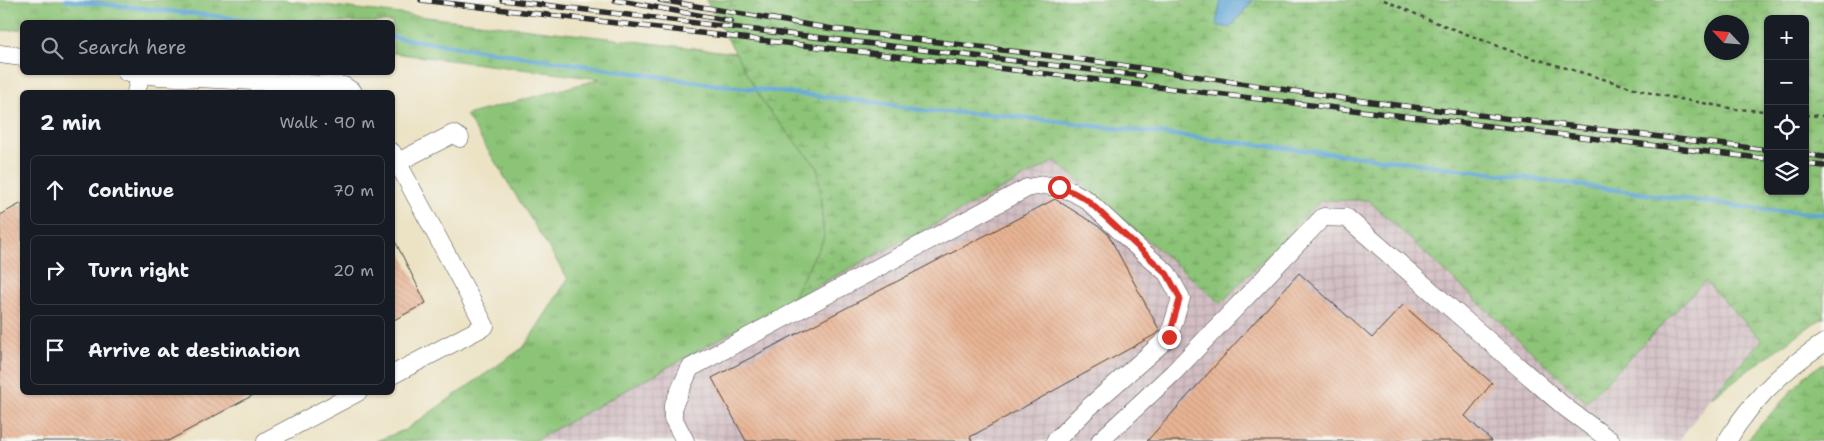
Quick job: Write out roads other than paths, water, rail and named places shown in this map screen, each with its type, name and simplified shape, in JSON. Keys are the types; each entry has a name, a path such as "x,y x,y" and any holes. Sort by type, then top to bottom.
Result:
{"street":[{"path":"0,54 20,58"},
{"path":"133,75 136,90"},
{"path":"165,75 344,86 350,90"},
{"path":"395,372 485,326 395,157 453,134 460,138"},
{"path":"685,441 673,418 673,406 690,368 1027,188 1044,185 1073,192 1087,200 1167,274 1180,298 1169,337 1087,409 1054,441"},
{"path":"1100,441 1174,373 1323,217 1347,218 1566,408 1611,441"},
{"path":"1726,441 1744,415 1768,389 1792,366 1824,343"},
{"path":"266,441 352,395"}],"water":[{"path":"1221,0 1253,0 1230,28 1216,25"}],"waterway":[{"path":"66,0 251,20"},
{"path":"395,37 710,84 871,102 927,111 1001,115 1407,162 1766,210 1824,214"}],"railway":[{"path":"421,0 1764,159"},
{"path":"502,0 1143,76"},
{"path":"615,0 731,21"},
{"path":"660,0 833,29 1100,62 1347,99 1764,150"},
{"path":"1809,155 1824,157"},
{"path":"1809,164 1824,166"}]}
